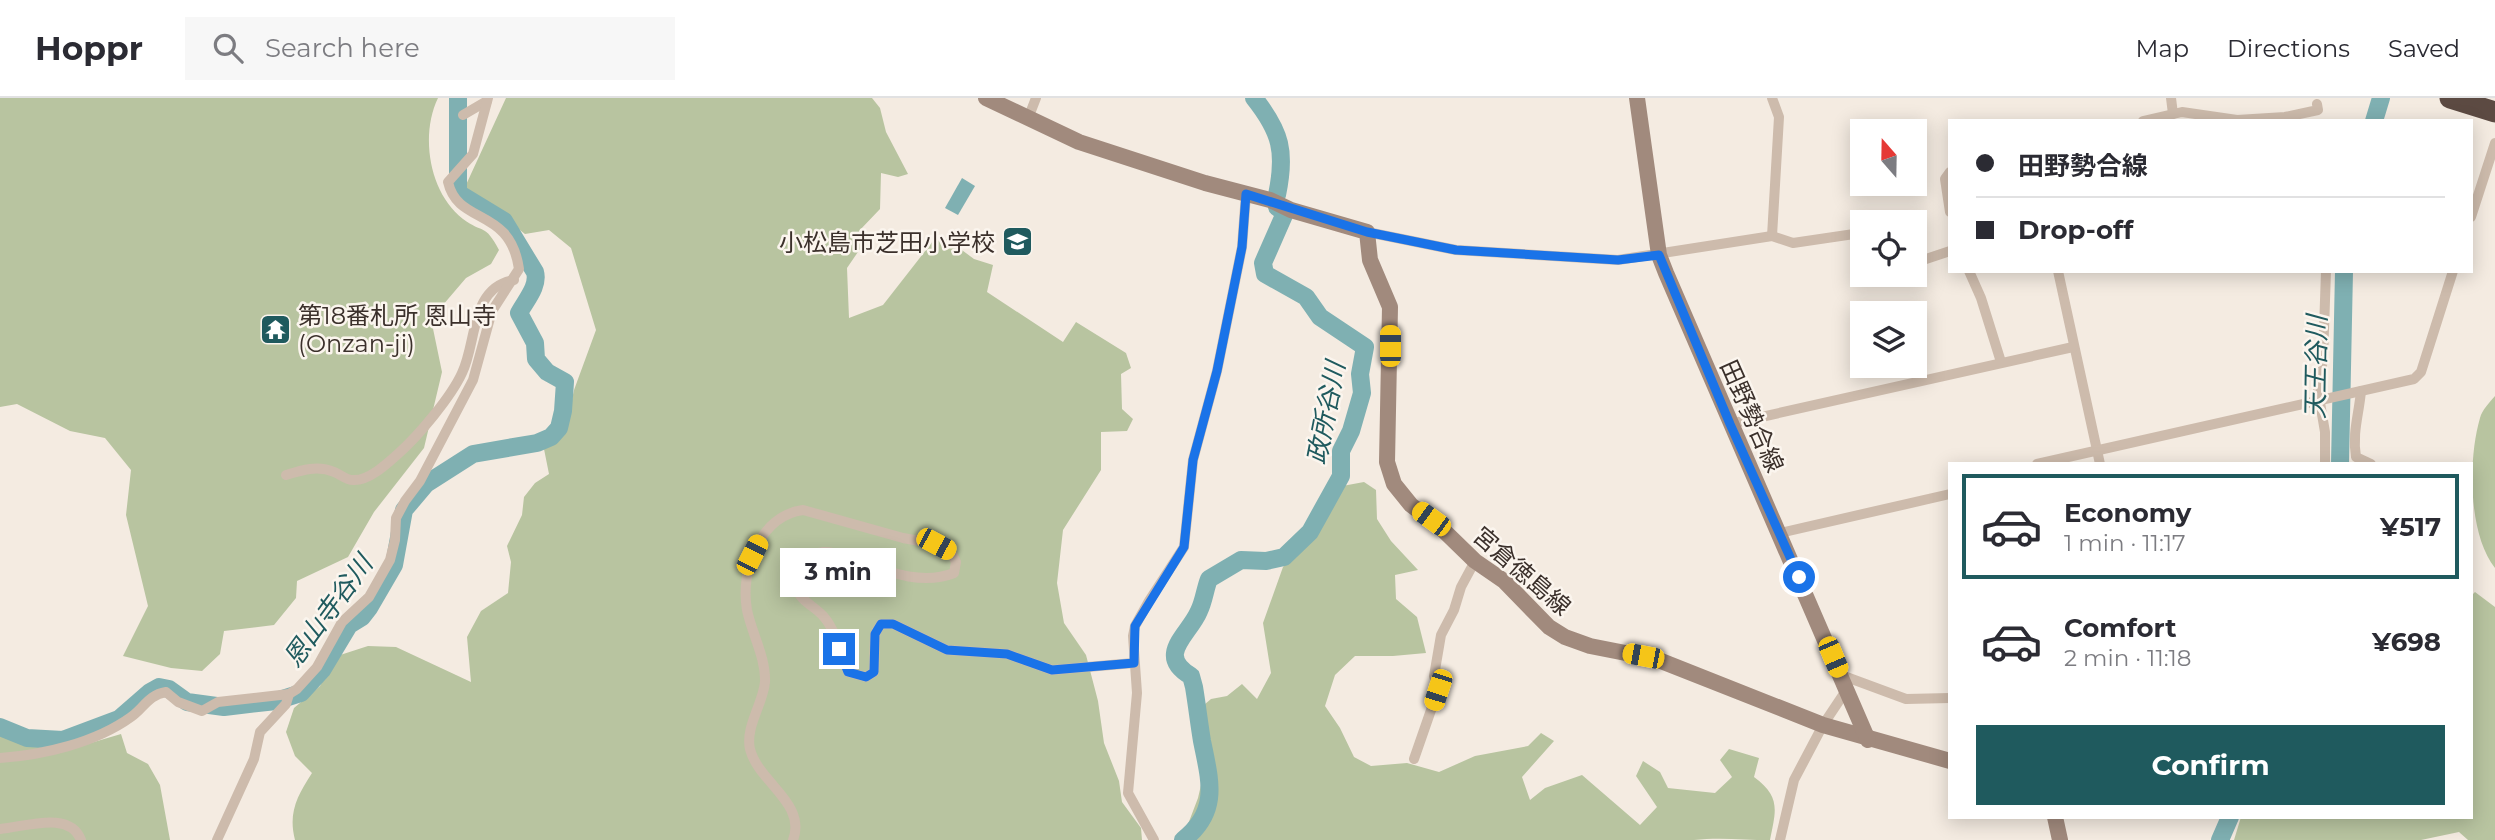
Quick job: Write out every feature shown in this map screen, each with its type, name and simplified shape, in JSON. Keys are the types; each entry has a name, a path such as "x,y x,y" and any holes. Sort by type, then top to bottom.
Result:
{"highway":[{"path":"2450,98 2495,112"}],"main road":[{"path":"986,98 1029,116 1079,142 1367,232"},
{"name":"田野勢合線","path":"1637,98 1659,255 1868,740"},
{"name":"宮倉徳島線","path":"1367,232 1370,260 1390,307 1387,453 1391,473 1403,497 1440,527 1475,561 1504,581 1549,628 1565,637 1590,646 1656,659 1823,725 1868,740 1948,760"},
{"path":"2055,819 2060,840"}],"street":[{"path":"1029,116 1036,98"},
{"path":"1772,98 1779,117 1772,236"},
{"path":"2171,98 2173,114"},
{"path":"463,115 488,99"},
{"path":"0,758 51,750 84,740 131,717 149,698 166,692 185,706 202,710 218,702 289,694 307,682 333,635 342,622 369,597 390,560 396,540 396,518 420,481 473,380 492,311 519,269 511,240 499,226 461,206 451,194 448,182 473,154 488,99"},
{"path":"2268,119 2298,118 2318,110 2317,104"},
{"path":"2152,119 2182,113 2229,119"},
{"path":"2473,211 2495,143"},
{"path":"1948,175 1945,179 1948,199"},
{"path":"1154,840 1128,793 1137,693 1134,663 1135,626 1184,547 1193,460 1217,371 1242,247 1246,194"},
{"path":"1367,232 1456,250 1597,259 1659,255 1772,236 1793,243 1850,235"},
{"path":"1927,259 1948,252"},
{"path":"1970,273 1981,298 2001,362"},
{"path":"2058,273 2100,462"},
{"path":"2325,462 2322,400 2326,273"},
{"path":"2046,462 2414,379 2421,372 2452,273"},
{"path":"286,475 320,468 354,480 368,476 398,454 426,426 463,372 473,326 493,289 503,282 514,280"},
{"path":"1730,424 2073,347"},
{"path":"2359,392 2354,447 2356,457 2367,462"},
{"path":"1780,533 1948,494"},
{"path":"793,840 796,821 789,806 756,767 749,746 765,676 746,606 747,578 752,555 770,526 792,511 803,510 903,538 936,544 951,552 956,562 954,573 939,579 888,572 835,553 823,552 806,558 799,566 795,584 804,601 830,625 848,672 853,675 866,677 874,672 875,634 881,624 893,624 947,650 1007,654 1052,670 1134,663"},
{"path":"1414,759 1438,690 1434,676 1441,635 1475,561"},
{"path":"1780,840 1794,780 1844,682 1906,699 1948,698"},
{"path":"218,840 254,759 260,732 286,704 289,694"},
{"path":"0,829 52,822 70,824 78,831 81,840"}],"green space":[{"path":"0,98 438,98 430,129 429,146 435,179 451,208 470,224 487,232 499,250 491,264 466,278 431,319 442,372 424,448 374,512 348,557 297,581 296,598 274,625 224,631 220,654 202,671 171,668 123,656 148,606 126,515 131,470 105,438 70,431 17,404 0,407"},
{"path":"506,98 872,98 880,108 886,132 908,174 898,177 881,173 880,209 859,231 860,249 847,268 849,318 883,305 933,241 947,239 974,259 993,265 987,292 1063,342 1076,322 1126,353 1131,368 1121,374 1122,409 1133,419 1127,431 1101,432 1101,470 1063,530 1057,583 1064,623 1086,655 1098,701 1104,743 1119,781 1122,802 1141,828 1142,840 295,840 295,805 312,773 295,756 286,732 294,708 320,686 334,657 368,646 396,647 471,682 467,637 481,611 508,593 511,562 507,546 522,515 524,497 535,483 549,474 544,449 566,428 574,390 596,330 571,248 549,230 525,234 465,187"},
{"path":"2495,396 2495,568 2480,536 2473,496 2473,454 2484,409"},
{"path":"1364,482 1376,490 1377,519 1391,541 1418,570 1395,575 1396,599 1417,617 1426,653 1355,656 1335,675 1325,706 1340,728 1354,757 1371,766 1407,763 1439,772 1475,756 1528,746 1541,733 1554,741 1522,777 1530,800 1545,788 1582,775 1640,825 1657,807 1636,776 1643,761 1660,772 1668,788 1715,793 1732,777 1720,760 1729,749 1759,758 1754,777 1769,791 1775,812 1770,840 1182,840 1198,798 1205,768 1192,715 1211,699 1227,696 1242,684 1257,699 1271,673 1263,623 1283,567 1312,534 1337,487"},
{"path":"2475,592 2495,607 2495,840 2468,840 2459,832 2421,840 2234,840 2240,819 2473,819"},
{"path":"121,734 127,753 148,764 160,785 170,840 0,840 0,736 20,743 77,747"}],"water":[{"path":"962,178 975,186 958,215 945,208"}],"waterway":[{"name":"恩山寺谷川","path":"0,727 27,738 63,740 119,719 159,687 169,689 187,702 224,707 276,701 301,693 322,670 349,625 362,617 369,608 394,565 404,510 426,484 473,454 537,443 551,437 559,428 565,382 547,372 536,359 535,343 519,313 534,288 535,272 504,221 458,193 458,98"},
{"name":"政所谷川","path":"1254,98 1270,121 1279,143 1281,166 1277,195"},
{"name":"天王谷川","path":"2375,119 2381,98"},
{"name":"政所谷川","path":"1183,840 1203,818 1209,795 1209,782 1194,687 1191,676 1176,660 1178,645 1199,611 1209,579 1241,560 1266,561 1284,557 1310,532 1341,476 1341,451 1351,431 1362,393 1360,374 1365,347 1320,317 1306,297 1265,274 1263,263 1285,213 1277,207"},
{"name":"天王谷川","path":"2340,462 2344,273"},
{"name":"天王谷川","path":"2220,840 2229,819"}],"place":[{"name":"小松島市芝田小学校","path":"1018,242"},
{"name":"第18番札所 恩山寺 (Onzan-ji)","path":"275,329"}],"route":[{"path":"839,649 848,672 866,677 874,672 875,634 881,624 893,624 947,650 1007,654 1052,670 1134,663 1135,626 1184,547 1193,460 1217,371 1242,247 1246,194 1367,232 1456,250 1618,260 1659,255 1730,424 1799,577"}]}
